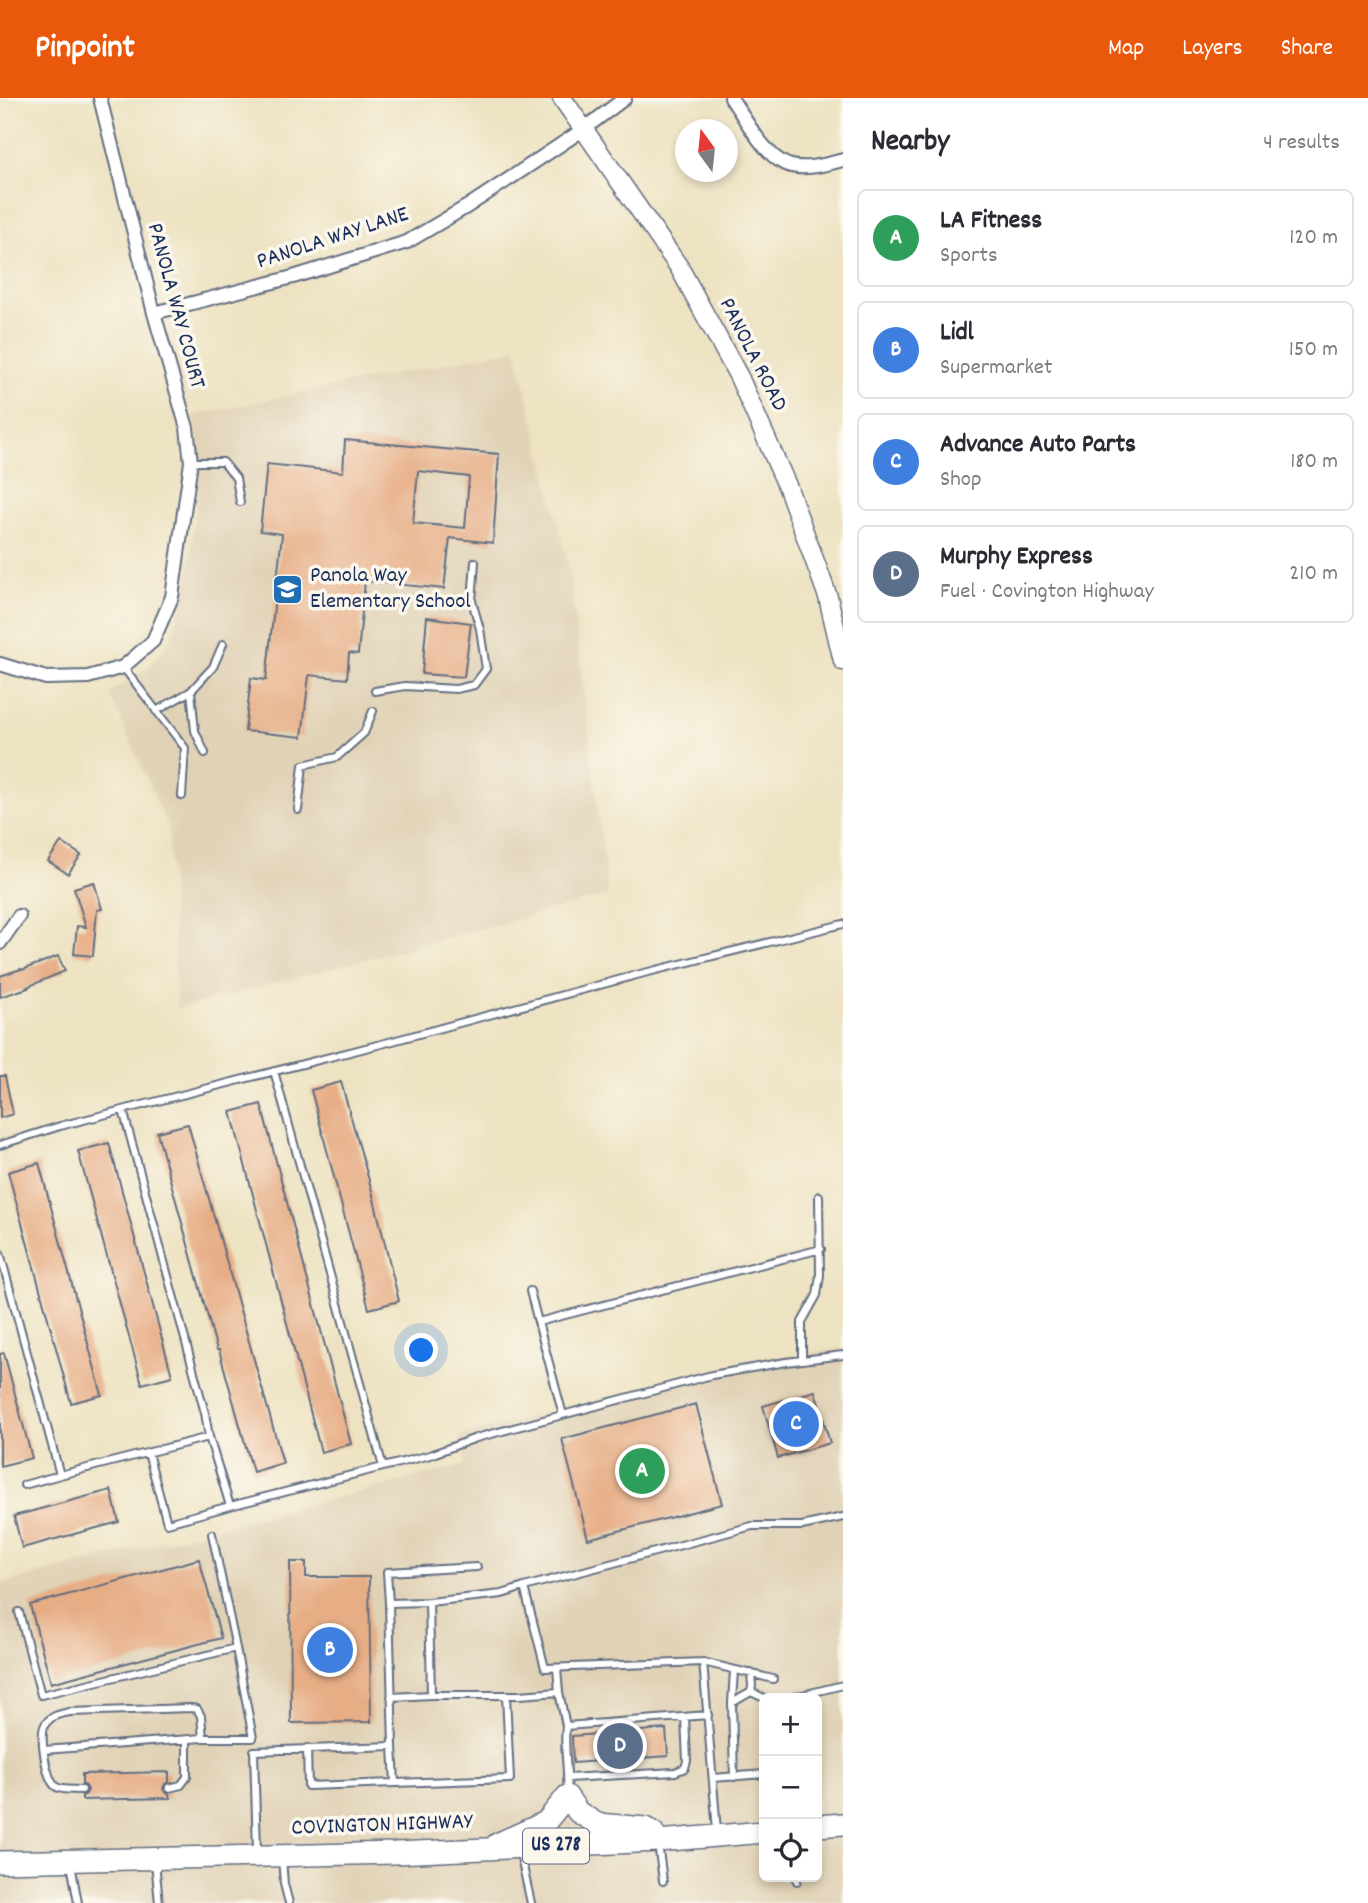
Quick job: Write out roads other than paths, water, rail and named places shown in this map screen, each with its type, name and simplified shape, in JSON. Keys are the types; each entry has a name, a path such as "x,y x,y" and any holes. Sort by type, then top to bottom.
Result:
{"main road":[{"name":"PANOLA ROAD","path":"562,98 679,267 739,376 835,595 843,661"},
{"path":"568,1787 578,1812 597,1824 646,1828 653,1832 658,1841"},
{"path":"485,1849 546,1822 568,1787"},
{"path":"822,1826 843,1824"},
{"name":"COVINGTON HIGHWAY","path":"0,1862 485,1849 658,1841 759,1832"}],"street":[{"name":"PANOLA WAY COURT","path":"100,98 154,313 187,428 191,462 172,597 153,641 123,667"},
{"name":"PANOLA WAY LANE","path":"154,313 293,277 407,242 468,206 584,129 625,98"},
{"path":"731,98 769,152 785,165 797,167 843,160"},
{"path":"0,664 46,678 88,677 123,667"},
{"path":"0,943 19,916"}],"lane":[{"path":"191,462 223,463 236,478 240,502"},
{"path":"375,691 405,686 456,689 474,685 486,669 480,629 472,601 475,562"},
{"path":"156,711 191,691 213,667 223,644"},
{"path":"123,667 185,748 182,796"},
{"path":"191,691 195,731 205,753"},
{"path":"298,810 303,765 337,757 364,733 373,710"},
{"path":"0,1145 60,1126 644,973 843,924"},
{"path":"274,1071 383,1467"},
{"path":"123,1110 205,1413 209,1437 230,1506"},
{"path":"802,1360 802,1322 817,1295 820,1275 820,1196"},
{"path":"538,1322 821,1249"},
{"path":"0,1253 60,1475"},
{"path":"530,1291 563,1415"},
{"path":"148,1452 167,1523 430,1455 476,1438 712,1375 843,1355"},
{"path":"24,1485 209,1437"},
{"path":"389,1603 429,1602 502,1594 752,1526 802,1526 843,1517"},
{"path":"44,1751 203,1738 253,1738 212,1534"},
{"path":"395,1783 387,1572 477,1567"},
{"path":"524,1587 545,1668 703,1662 773,1679"},
{"path":"429,1602 431,1695"},
{"path":"19,1612 41,1695 236,1648"},
{"path":"703,1662 718,1836"},
{"path":"557,1668 566,1726 568,1787 675,1772 685,1768 685,1717"},
{"path":"734,1670 734,1777"},
{"path":"751,1673 751,1692"},
{"path":"810,1693 843,1685"},
{"path":"391,1698 559,1692"},
{"path":"732,1703 751,1692"},
{"path":"751,1692 759,1696"},
{"path":"307,1748 308,1786 510,1779 506,1695"},
{"path":"82,1790 62,1789 51,1779 41,1734 44,1724 53,1716 70,1712 197,1709 201,1716 203,1738"},
{"path":"566,1726 708,1715"},
{"path":"169,1788 181,1785 187,1777 187,1740"},
{"path":"257,1856 254,1751 393,1746"},
{"path":"713,1778 759,1774"},
{"path":"658,1841 663,1881"},
{"path":"518,1847 531,1903"},
{"path":"281,1856 289,1903"},
{"path":"154,1859 159,1903"},
{"path":"70,1861 78,1903"}],"place":[{"name":"Panola Way Elementary School","path":"287,589"},
{"name":"Advance Auto Parts","path":"796,1424"},
{"name":"LA Fitness","path":"642,1471"},
{"name":"Lidl","path":"330,1650"},
{"name":"Murphy Express","path":"620,1746"}]}
